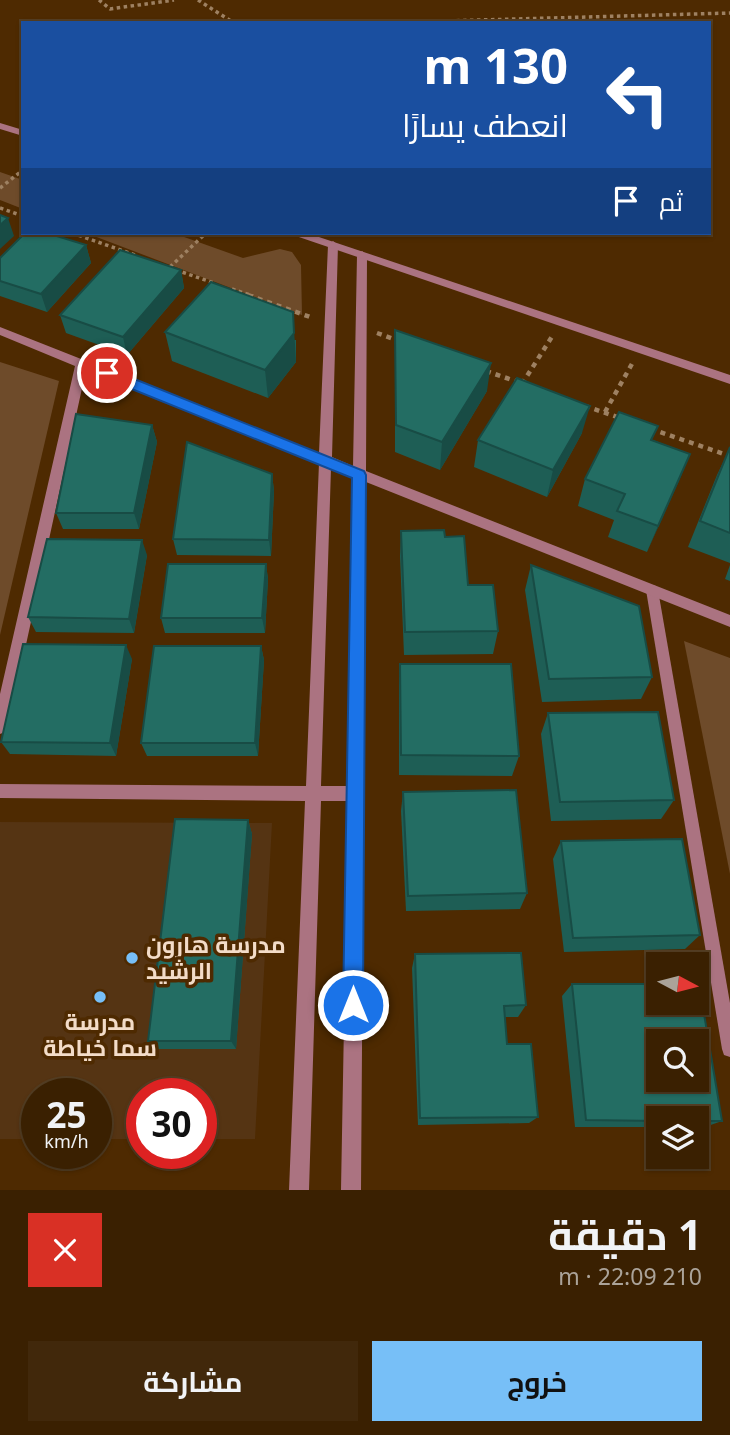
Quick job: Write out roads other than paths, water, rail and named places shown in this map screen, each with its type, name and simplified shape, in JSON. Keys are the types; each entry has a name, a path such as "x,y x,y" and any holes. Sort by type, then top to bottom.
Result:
{"street":[{"path":"0,126 21,132"},
{"path":"303,235 730,380"},
{"path":"299,1190 333,245"},
{"path":"351,1190 362,255"},
{"path":"0,331 730,621"},
{"path":"0,727 82,363"},
{"path":"0,791 355,794"}],"lane":[{"path":"652,590 730,1049"}],"place":[{"name":"مدرسة هارون الرشيد","path":"132,958"},
{"name":"مدرسة سما خياطة","path":"100,997"}]}
